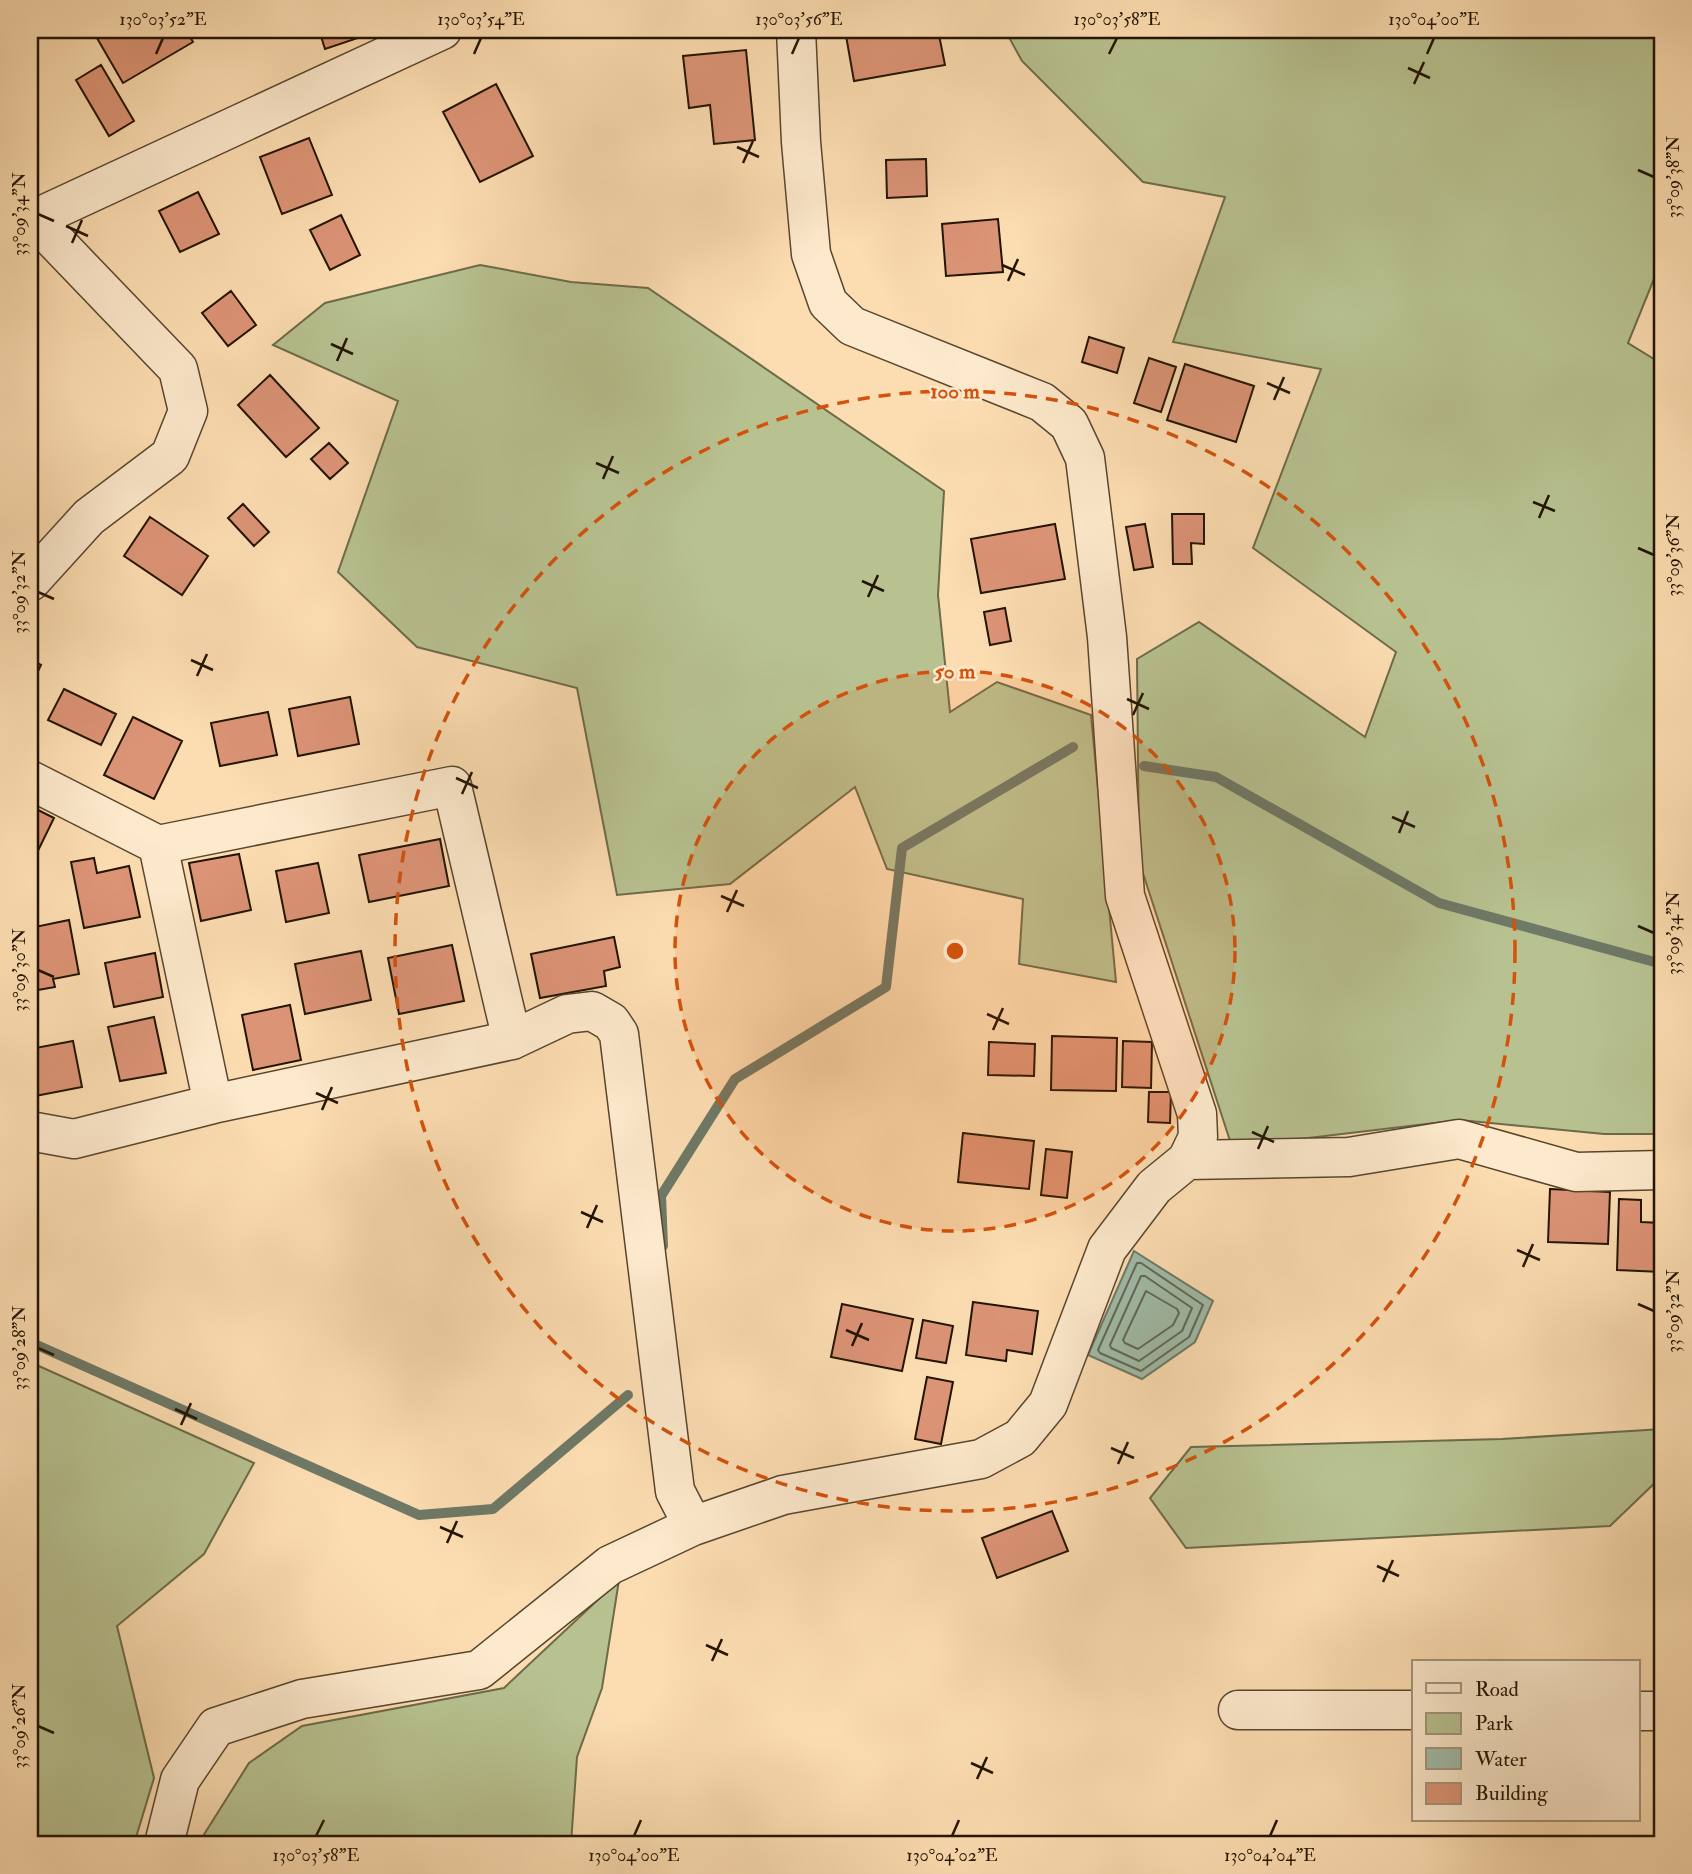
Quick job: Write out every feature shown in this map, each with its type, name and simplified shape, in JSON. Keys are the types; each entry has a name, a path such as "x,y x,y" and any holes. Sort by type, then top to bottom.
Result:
{"street":[{"path":"30,582 89,517 170,456 188,411 178,369 32,219 442,30"},
{"path":"164,1844 180,1780 216,1727 302,1699 479,1670 610,1565 693,1526 783,1495 981,1459 1020,1438 1048,1404 1107,1250 1154,1187 1187,1160 1198,1137 1197,1114 1125,896 1107,637 1085,458 1069,424 1042,402 852,326 828,303 811,254 801,142 796,30"},
{"path":"30,780 158,845 452,786 512,1040"},
{"path":"158,845 212,1104"},
{"path":"30,1131 74,1139 212,1104 512,1040 567,1014 592,1012 611,1022 619,1034 675,1491 693,1526"},
{"path":"1187,1160 1349,1157 1459,1139 1576,1172 1662,1170"},
{"path":"1238,1710 1412,1710"},
{"path":"1640,1711 1662,1711"}],"green space":[{"path":"1005,30 1662,30 1662,259 1628,343 1662,364 1662,1134 1604,1134 1460,1120 1232,1147 1139,861 1137,659 1199,622 1365,737 1396,652 1253,548 1321,369 1173,342 1225,197 1143,182 1022,61"},
{"path":"480,265 571,282 648,288 944,491 938,595 950,712 997,682 1091,715 1116,982 1019,964 1023,899 887,869 855,787 730,884 617,895 577,688 417,647 338,572 398,401 273,345 325,303"},
{"path":"30,1362 254,1463 204,1554 117,1626 154,1778 134,1844 30,1844"},
{"path":"1662,1429 1662,1476 1610,1526 1186,1548 1150,1498 1191,1447 1502,1439"},
{"path":"619,1580 602,1688 577,1757 571,1844 198,1844 249,1763 302,1726 504,1688"}],"water":[{"path":"1134,1251 1213,1301 1195,1342 1142,1379 1088,1355"}],"building":[{"path":"110,30 186,30 193,42 123,83 97,38"},
{"path":"319,30 358,30 361,37 325,49"},
{"path":"691,30 758,30 691,37"},
{"path":"845,30 938,30 945,65 854,81"},
{"path":"746,50 755,140 714,144 710,105 689,108 683,56"},
{"path":"101,65 134,121 109,136 76,80"},
{"path":"496,84 533,156 480,182 443,112"},
{"path":"309,138 332,195 282,214 260,157"},
{"path":"926,159 927,196 887,198 886,160"},
{"path":"198,192 219,234 180,252 159,211"},
{"path":"341,215 360,255 330,270 310,230"},
{"path":"998,219 1003,272 946,276 942,224"},
{"path":"231,291 256,325 228,346 202,313"},
{"path":"1089,337 1124,348 1117,373 1082,362"},
{"path":"1149,358 1176,367 1161,412 1134,403"},
{"path":"1185,364 1254,386 1236,442 1167,420"},
{"path":"270,375 319,428 286,457 238,405"},
{"path":"329,443 348,463 330,479 311,459"},
{"path":"243,504 269,532 254,546 228,518"},
{"path":"1172,514 1204,514 1204,544 1191,543 1192,564 1173,564"},
{"path":"150,517 208,556 182,595 124,556"},
{"path":"1055,524 1065,579 981,593 971,539"},
{"path":"1145,524 1153,567 1134,570 1126,527"},
{"path":"1005,608 1011,641 990,645 984,612"},
{"path":"30,659 41,665 30,688"},
{"path":"64,689 116,714 101,745 48,720"},
{"path":"350,697 359,744 298,756 289,709"},
{"path":"268,712 277,755 220,766 211,723"},
{"path":"133,717 182,741 154,799 104,775"},
{"path":"30,806 54,818 30,867"},
{"path":"440,839 449,886 369,902 359,855"},
{"path":"239,854 251,910 201,921 189,863"},
{"path":"94,858 97,873 129,866 140,917 84,928 71,862"},
{"path":"318,863 329,913 286,922 276,871"},
{"path":"69,920 79,974 53,979 55,987 32,991 30,928"},
{"path":"614,937 620,967 604,971 606,986 540,998 531,954"},
{"path":"452,945 464,1001 399,1014 388,958"},
{"path":"361,951 371,1000 305,1014 295,964"},
{"path":"155,953 163,997 114,1007 105,963"},
{"path":"290,1005 301,1060 253,1070 242,1015"},
{"path":"154,1017 166,1073 120,1081 108,1027"},
{"path":"1052,1036 1117,1038 1116,1091 1051,1090"},
{"path":"73,1041 82,1087 30,1097 30,1049"},
{"path":"1123,1041 1152,1042 1151,1088 1122,1087"},
{"path":"989,1042 1035,1044 1034,1076 988,1075"},
{"path":"1149,1092 1171,1092 1170,1123 1148,1122"},
{"path":"963,1133 1034,1141 1029,1189 958,1182"},
{"path":"1046,1149 1072,1152 1067,1198 1041,1195"},
{"path":"1550,1189 1610,1192 1608,1244 1548,1242"},
{"path":"1619,1199 1641,1200 1641,1222 1662,1223 1662,1272 1617,1270"},
{"path":"973,1302 1038,1311 1032,1354 1007,1350 1006,1361 966,1355"},
{"path":"842,1304 913,1319 902,1371 831,1357"},
{"path":"923,1320 953,1326 946,1363 916,1358"},
{"path":"927,1377 953,1382 941,1444 915,1439"},
{"path":"1052,1511 1068,1551 997,1578 982,1538"}],"waterway":[{"path":"663,1246 661,1196 735,1079 886,987 902,848 1073,747"},
{"path":"1144,766 1216,777 1439,903 1662,964"},
{"path":"30,1342 419,1515 493,1509 628,1395"}]}
